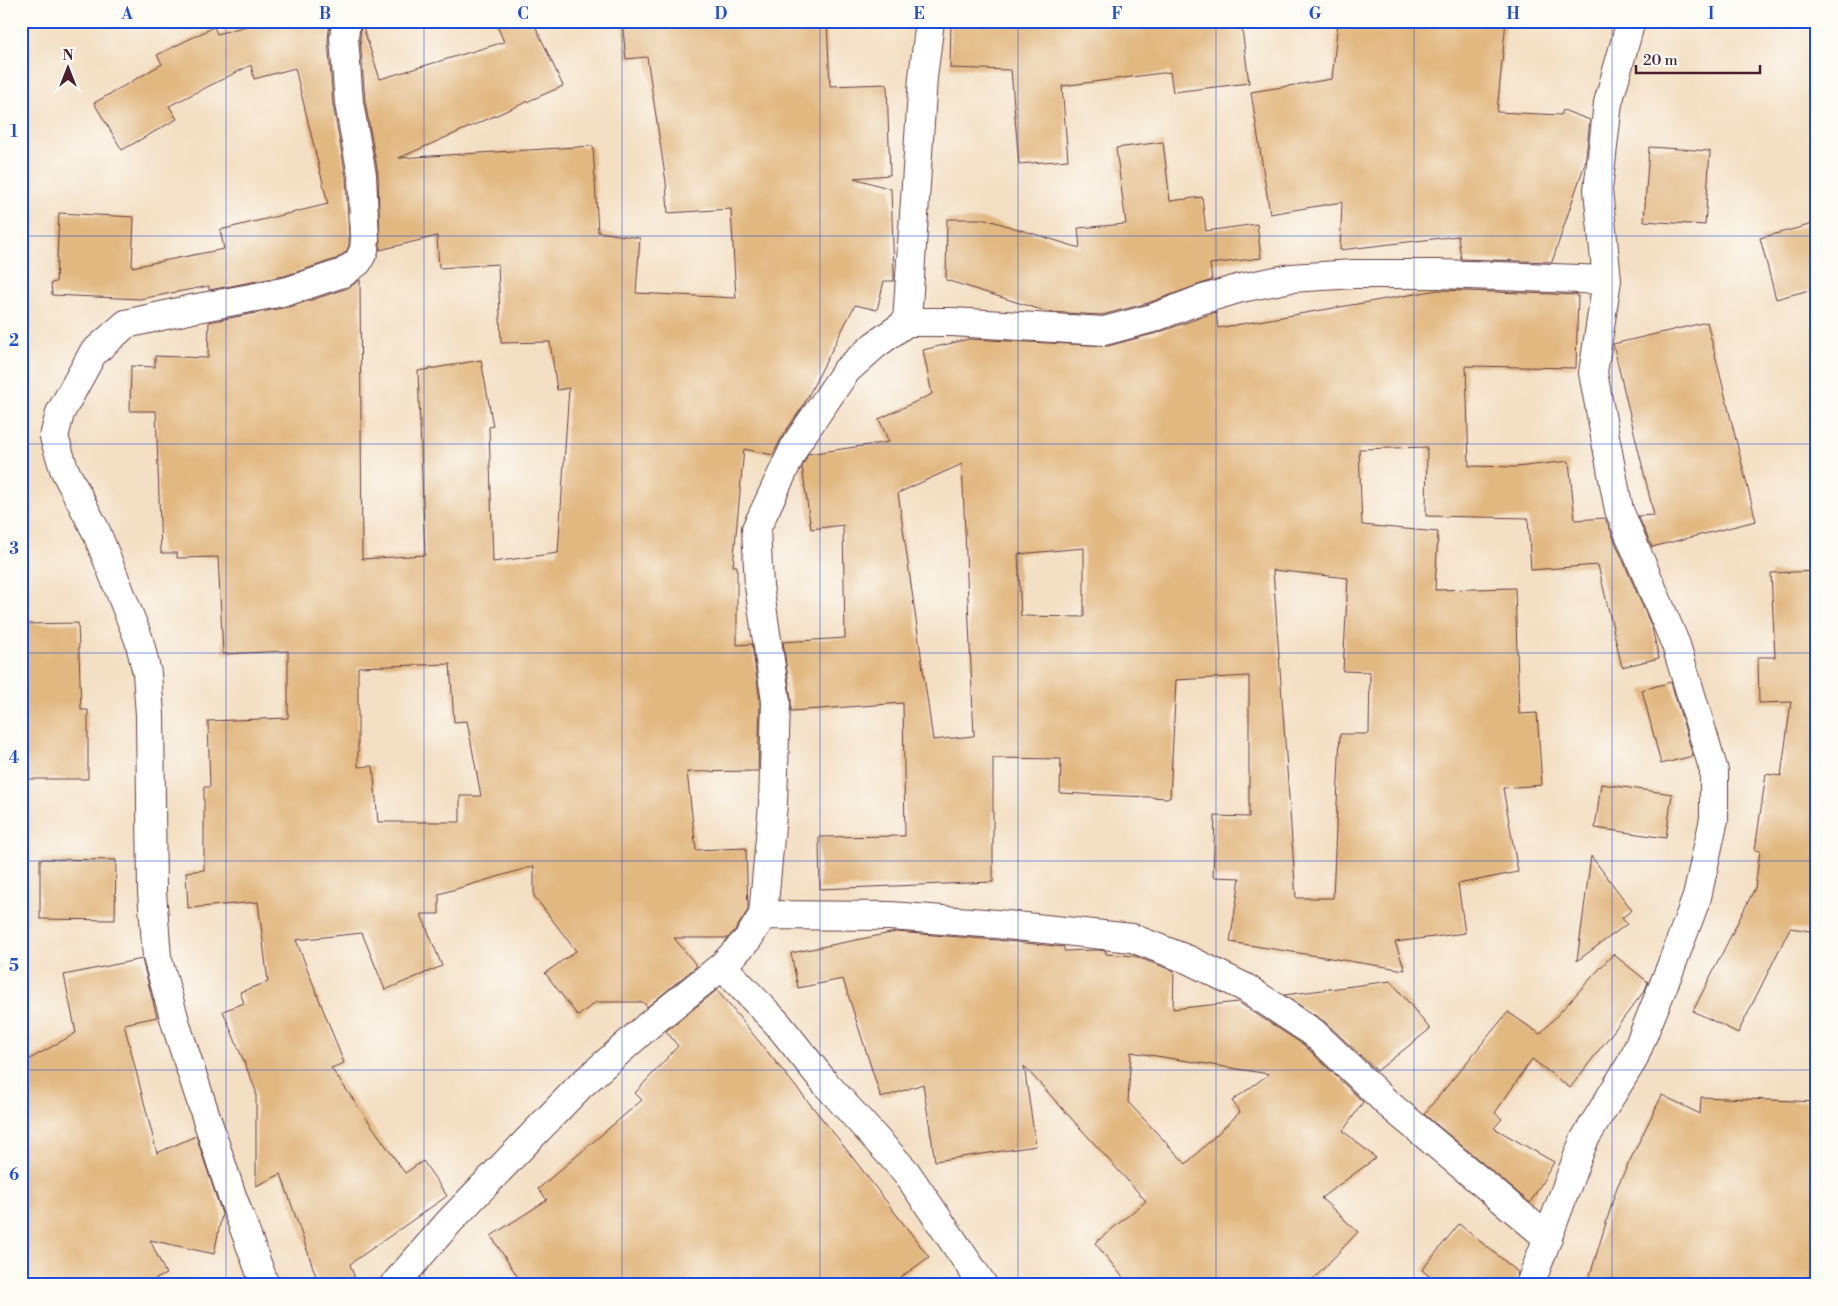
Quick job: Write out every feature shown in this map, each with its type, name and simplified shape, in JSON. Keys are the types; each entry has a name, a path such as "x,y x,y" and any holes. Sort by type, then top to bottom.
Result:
{"street":[{"path":"265,1285 177,1028 157,957 152,892 150,715 147,673 139,640 96,531 64,469 54,438 60,413 93,353 126,324 192,309 288,291 343,273 358,262 364,250 365,238 362,175 349,103 344,38 346,21"},
{"path":"908,322 922,77 930,21"},
{"path":"1530,1285 1584,1140 1634,1060 1670,969 1696,897 1714,819 1714,771 1676,645 1619,510 1593,373 1607,280 1598,190 1608,103 1631,21"},
{"path":"394,1285 450,1221 580,1086 650,1024 722,966 748,939 763,915 773,804 776,701 759,586 756,529 796,444 846,371 874,345 908,322 952,322 1104,331 1153,318 1198,301 1241,288 1291,278 1354,274 1439,274 1607,280"},
{"path":"763,915 890,916 997,924 1132,938 1188,960 1246,988 1314,1033 1387,1103 1548,1238"},
{"path":"722,966 777,1023 826,1084 906,1172 979,1283"}],"building":[{"path":"265,21 330,21 328,39 333,104 346,177 349,246 346,252 336,259 284,276 209,290 209,286 140,299 52,295 51,283 56,282 59,213 134,217 132,267 224,249 220,230 328,204 295,68 254,79 251,65 169,106 177,119 122,150 94,103 162,64 157,55 214,27 217,34"},
{"path":"361,21 380,79 504,42 495,21 533,21 563,86 399,158 593,146 598,232 640,238 636,293 736,298 731,209 668,213 666,182 647,57 626,59 622,21 827,21 830,86 887,84 890,175 854,178 891,189 894,281 884,281 877,310 855,305 803,406 783,435 773,455 744,449 733,566 737,566 737,645 752,644 760,702 758,771 687,772 696,850 746,848 748,910 728,938 674,938 697,966 647,1007 643,1002 596,1002 578,1016 545,973 576,951 534,896 534,866 439,894 439,914 421,914 442,966 385,990 362,933 296,940 344,1063 331,1068 405,1173 423,1161 447,1196 350,1264 357,1285 319,1285 281,1174 256,1186 256,1091 223,1011 244,1003 240,992 268,982 258,902 188,908 186,872 204,870 204,787 210,787 208,721 288,718 288,651 223,654 218,557 177,558 177,553 161,553 156,411 130,411 131,366 155,367 155,356 208,358 209,322 293,306 348,288 360,280 362,559 425,555 418,371 481,360 493,426 489,427 493,562 558,553 569,388 557,390 550,342 501,343 498,264 439,268 437,236 380,250 378,174 365,101 360,38","holes":["450,664 454,722 467,721 481,796 460,796 460,822 378,822 373,766 358,767 358,667"]},
{"path":"951,21 1241,21 1249,83 1173,92 1170,72 1062,86 1068,160 1019,164 1011,70 950,68"},
{"path":"1338,21 1506,21 1497,112 1561,115 1563,110 1590,120 1585,163 1552,262 1461,259 1458,236 1340,250 1342,202 1270,214 1251,92 1332,79"},
{"path":"1163,142 1170,201 1202,197 1206,231 1257,224 1261,258 1210,264 1212,280 1148,303 1102,315 1048,312 946,280 947,219 985,219 1080,248 1078,228 1126,224 1116,148"},
{"path":"1649,147 1710,151 1705,225 1644,221"},
{"path":"1817,223 1817,288 1776,299 1760,238"},
{"path":"1438,290 1578,295 1576,368 1466,366 1469,466 1517,467 1569,461 1575,520 1605,518 1652,628 1659,658 1622,667 1598,565 1531,570 1528,518 1426,516 1427,447 1359,449 1362,525 1438,532 1435,590 1515,588 1519,714 1537,713 1542,785 1503,788 1518,872 1458,884 1465,933 1395,942 1405,970 1230,942 1240,878 1213,877 1215,816 1249,817 1249,676 1176,680 1170,798 1060,793 1061,759 993,758 993,882 820,889 819,837 905,836 903,703 791,711 783,642 845,638 843,525 811,529 802,467 808,454 889,442 879,419 932,394 923,350 969,339 1108,346 1157,333 1216,312 1218,328","holes":["962,464 974,736 933,740 898,493","1084,548 1084,617 1021,616 1018,554","1273,570 1348,578 1343,671 1370,672 1369,734 1340,734 1333,898 1296,898"]},
{"path":"1707,322 1756,521 1652,547 1638,516 1654,515 1613,344"},
{"path":"1817,571 1817,932 1790,928 1738,1033 1693,1011 1755,888 1760,851 1755,850 1766,774 1781,776 1791,702 1759,703 1758,657 1775,657 1771,573"},
{"path":"78,623 81,710 88,710 88,779 21,779 21,624"},
{"path":"1671,682 1693,756 1661,764 1642,690"},
{"path":"1601,784 1672,794 1666,838 1595,828"},
{"path":"1591,856 1632,910 1622,918 1627,924 1577,961"},
{"path":"40,859 116,860 115,920 40,919"},
{"path":"896,932 1064,947 1064,951 1098,950 1106,951 1106,954 1134,956 1174,971 1173,1009 1238,1002 1304,1045 1363,1102 1343,1131 1376,1158 1321,1198 1358,1232 1308,1285 1129,1285 1095,1243 1146,1201 1024,1066 1036,1146 935,1161 923,1084 881,1098 843,979 798,988 791,953","holes":["1131,1052 1269,1074 1232,1101 1240,1112 1186,1164 1128,1102"]},
{"path":"1613,954 1648,982 1645,990 1570,1088 1532,1059 1495,1113 1502,1119 1494,1128 1554,1162 1530,1203 1424,1114 1508,1012 1540,1034"},
{"path":"142,959 157,1017 124,1024 157,1153 196,1136 222,1214 214,1254 150,1240 166,1274 144,1285 21,1285 21,1064 76,1033 64,975"},
{"path":"1391,981 1430,1029 1377,1071 1325,1022 1284,995"},
{"path":"717,990 836,1136 929,1257 890,1285 523,1285 491,1236 547,1200 538,1189 642,1100 635,1093 678,1046 666,1031"},
{"path":"1662,1095 1700,1114 1701,1097 1817,1102 1817,1285 1587,1285 1617,1187"},
{"path":"1459,1224 1518,1272 1515,1285 1440,1285 1422,1270"}]}
